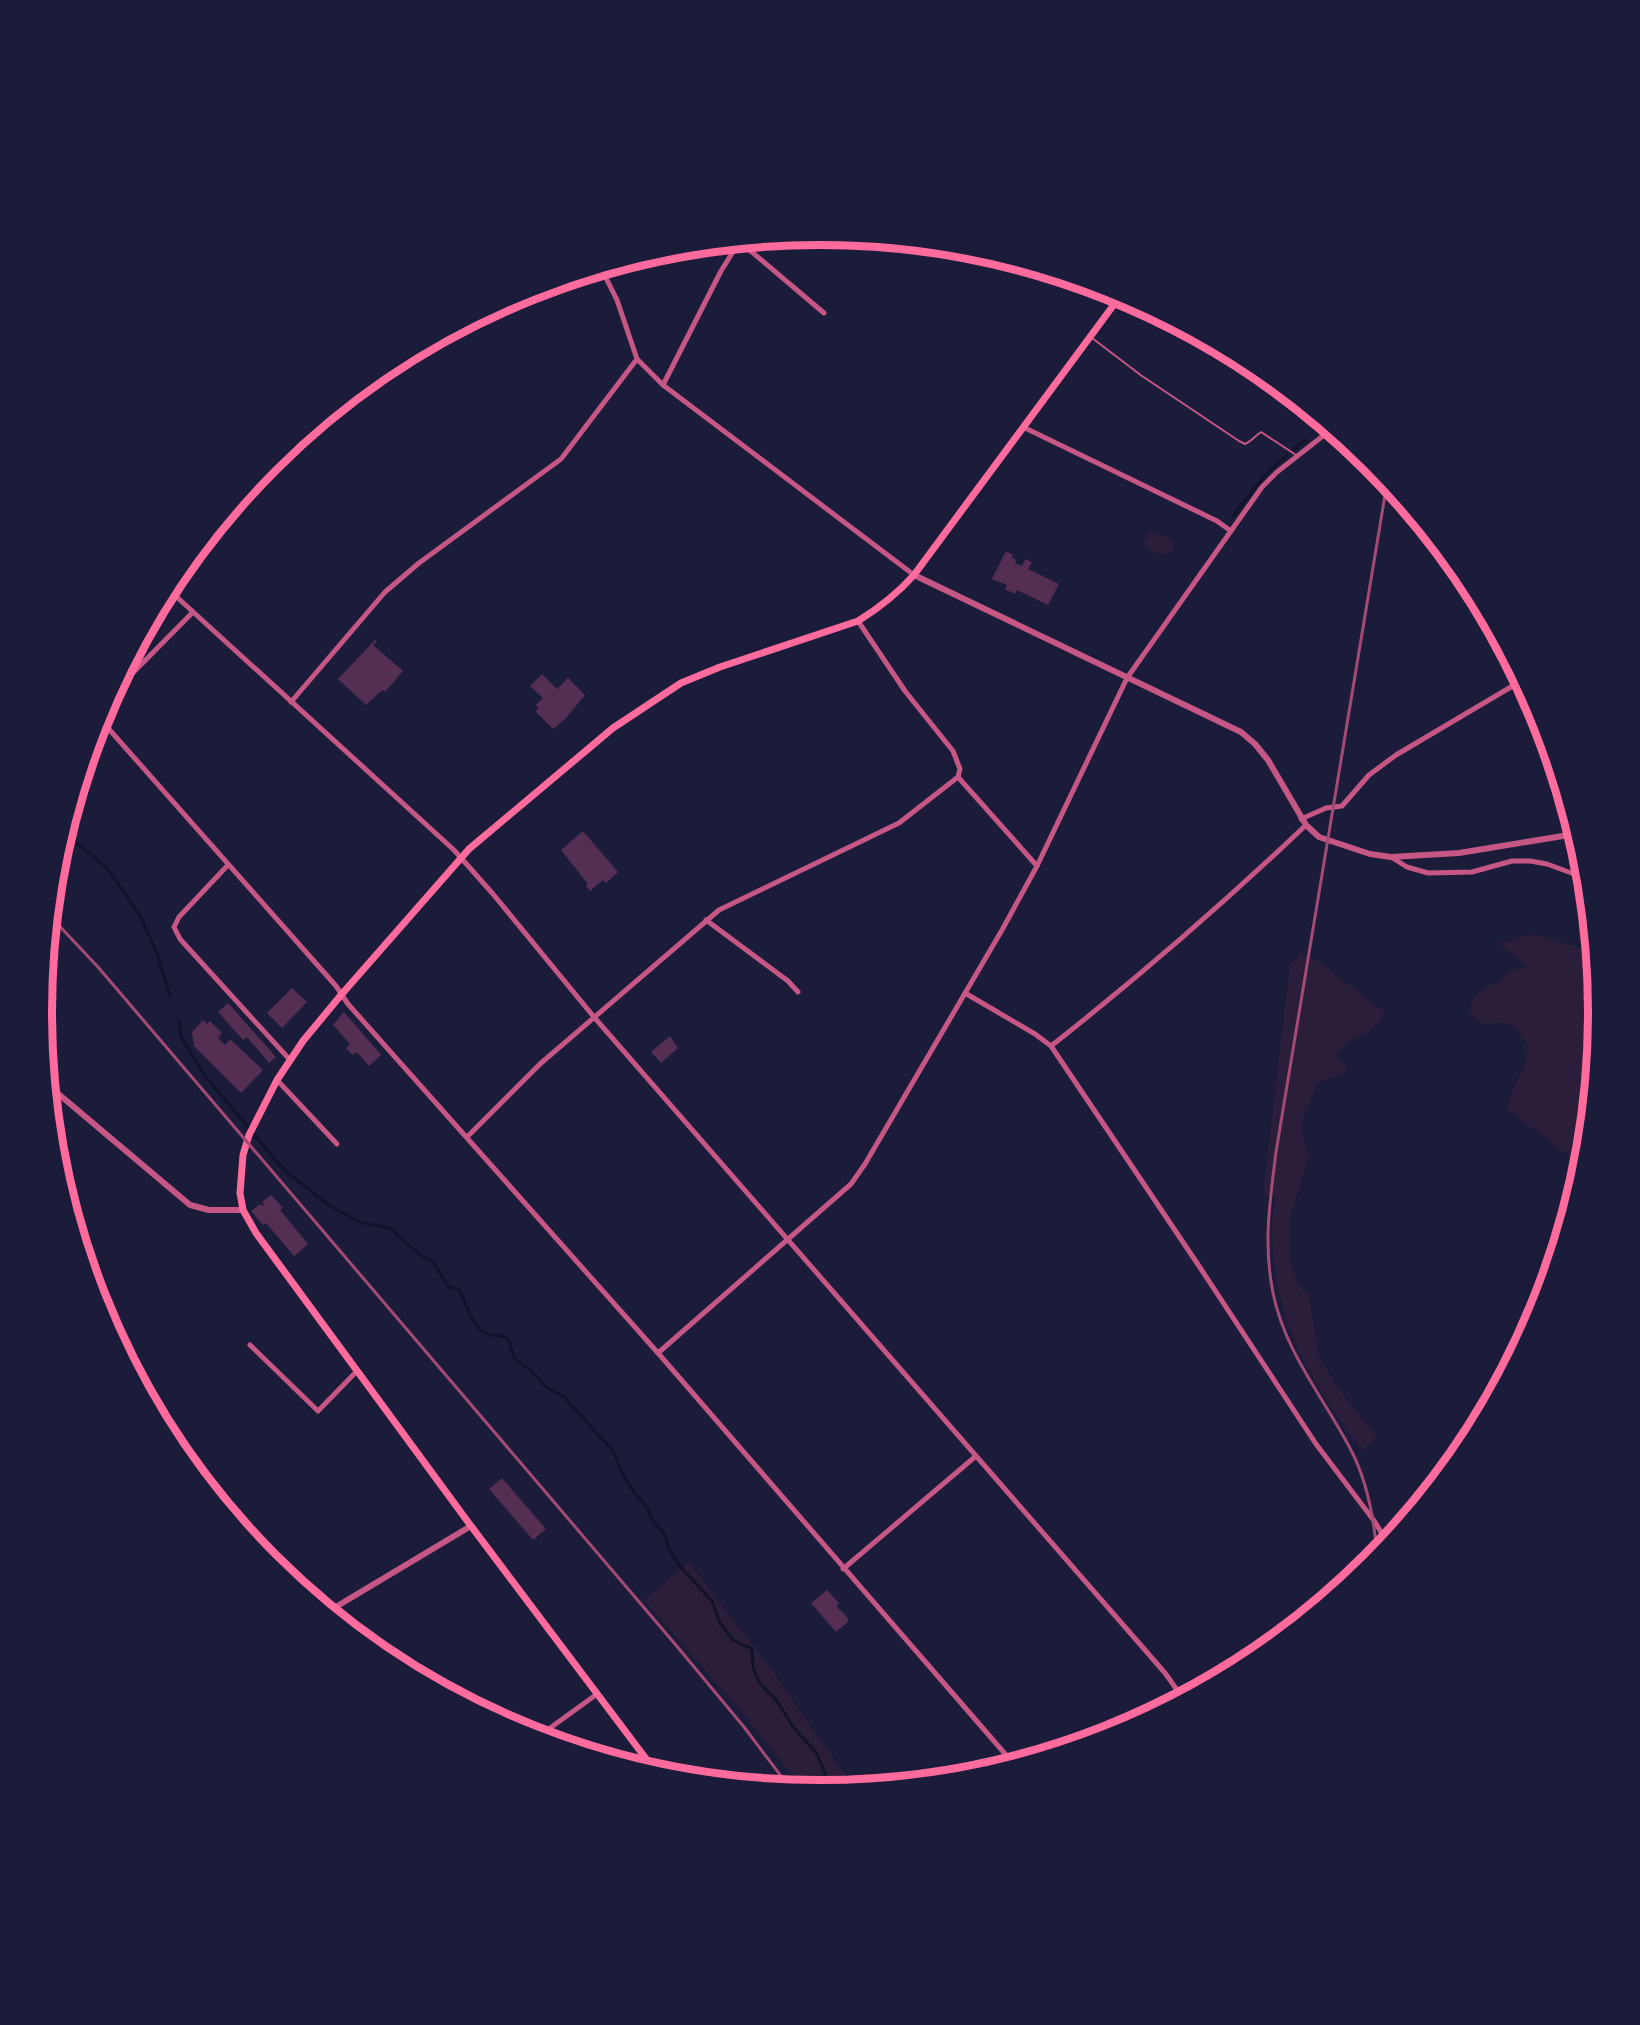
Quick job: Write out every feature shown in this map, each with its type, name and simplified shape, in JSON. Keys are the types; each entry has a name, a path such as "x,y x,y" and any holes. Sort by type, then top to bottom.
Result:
{"main road":[{"path":"647,1760 471,1526 256,1233 243,1210 240,1193 243,1155 249,1135 277,1080 290,1060 341,995 461,858 498,824 598,741 674,687 720,667 858,621 888,601 914,575 1115,303"}],"street":[{"path":"748,249 824,313"},
{"path":"663,385 735,251"},
{"path":"605,276 617,300 637,359 663,385 914,575 1241,732 1268,760 1300,819 1319,837 1370,854 1390,857 1459,853 1566,835"},
{"path":"291,702 385,592 419,563 561,459 637,359"},
{"path":"1023,427 1216,521 1231,531"},
{"path":"658,1353 851,1184 865,1164 1037,866 1127,678 1262,487 1296,455 1325,434"},
{"path":"176,596 437,833 461,858 594,1017 1165,1673 1178,1691"},
{"path":"131,674 193,612"},
{"path":"467,1137 540,1064 706,920 734,902 899,823 958,777 960,769 953,750 905,692 858,621"},
{"path":"1300,819 1326,808 1342,806 1370,775 1396,755 1514,685"},
{"path":"108,728 658,1353 1007,1757"},
{"path":"958,777 1037,866"},
{"path":"1051,1046 1181,939 1306,825"},
{"path":"1390,857 1407,867 1428,873 1472,872 1512,861 1530,861 1547,864 1575,874"},
{"path":"228,865 179,917 174,927 180,939 290,1060"},
{"path":"706,920 788,981 798,992"},
{"path":"965,993 1035,1034 1051,1046 1316,1444 1382,1534"},
{"path":"277,1080 337,1144"},
{"path":"57,1093 190,1205 209,1210 243,1210"},
{"path":"249,1346 318,1411 357,1371"},
{"path":"843,1569 976,1456"},
{"path":"336,1607 471,1526"},
{"path":"548,1730 597,1694"}],"lane":[{"path":"1090,336 1151,382 1239,441 1245,444 1251,442 1262,432 1296,455"}],"shaded area":[{"path":"1150,530 1170,539 1174,546 1170,554 1162,556 1143,545"},
{"path":"1536,934 1585,950 1588,1012 1586,1063 1574,1159 1506,1108 1525,1062 1528,1046 1519,1033 1505,1023 1484,1025 1470,1013 1472,999 1484,988 1499,982 1509,971 1528,967 1498,943"},
{"path":"1301,952 1315,959 1384,1012 1376,1026 1348,1043 1336,1054 1347,1066 1346,1071 1326,1078 1317,1085 1302,1119 1302,1136 1309,1156 1290,1218 1290,1261 1298,1285 1309,1296 1319,1357 1337,1387 1377,1437 1362,1451 1317,1384 1292,1334 1278,1288 1274,1264 1272,1240 1276,1196 1263,1195 1290,964"},
{"path":"689,1562 780,1681 848,1779 796,1779 733,1702 644,1600"}],"building":[{"path":"1006,551 1013,555 1015,563 1022,566 1025,559 1032,562 1028,569 1059,584 1048,605 1017,590 1015,594 1005,589 1007,585 992,579"},
{"path":"375,640 377,641 373,645 403,671 385,692 383,690 380,692 366,705 338,679"},
{"path":"542,674 557,689 568,678 585,695 565,719 553,729 535,711 539,708 536,705 543,698 530,686"},
{"path":"583,831 618,872 606,883 603,880 590,891 586,886 588,884 561,850"},
{"path":"292,988 307,1002 282,1028 267,1013"},
{"path":"228,1003 276,1057 269,1063 247,1037 243,1040 218,1012"},
{"path":"344,1012 381,1055 369,1066 357,1052 353,1055 346,1048 350,1044 333,1025"},
{"path":"203,1020 207,1024 210,1021 222,1033 218,1038 225,1045 230,1039 263,1070 241,1093 194,1046 192,1032"},
{"path":"670,1036 678,1048 661,1063 651,1052"},
{"path":"271,1195 283,1208 280,1210 308,1244 294,1256 266,1223 263,1225 251,1211 260,1204 264,1205 262,1202"},
{"path":"502,1478 546,1529 533,1540 489,1489"},
{"path":"827,1590 839,1603 836,1606 849,1621 836,1632 811,1603"}],"waterway":[{"path":"1294,449 1305,440"},
{"path":"1233,516 1266,474 1287,455"},
{"path":"73,839 108,869 140,916 157,953 170,996"},
{"path":"179,1021 181,1037 205,1076 284,1170 330,1206 359,1222 390,1228 420,1255 433,1262 449,1287 459,1289 479,1329 490,1335 502,1336 509,1341 515,1359 530,1370 545,1386 564,1397 613,1451 624,1477 665,1535 669,1549 678,1564 712,1601 720,1623 733,1640 752,1649 753,1667 759,1682 777,1701 794,1728 817,1754 828,1780"}],"railway":[{"path":"1376,1542 1369,1502 1358,1464 1296,1356 1279,1315 1270,1275 1268,1239 1276,1152 1385,494"},
{"path":"58,924 98,967 675,1644 744,1727 783,1779"}]}
